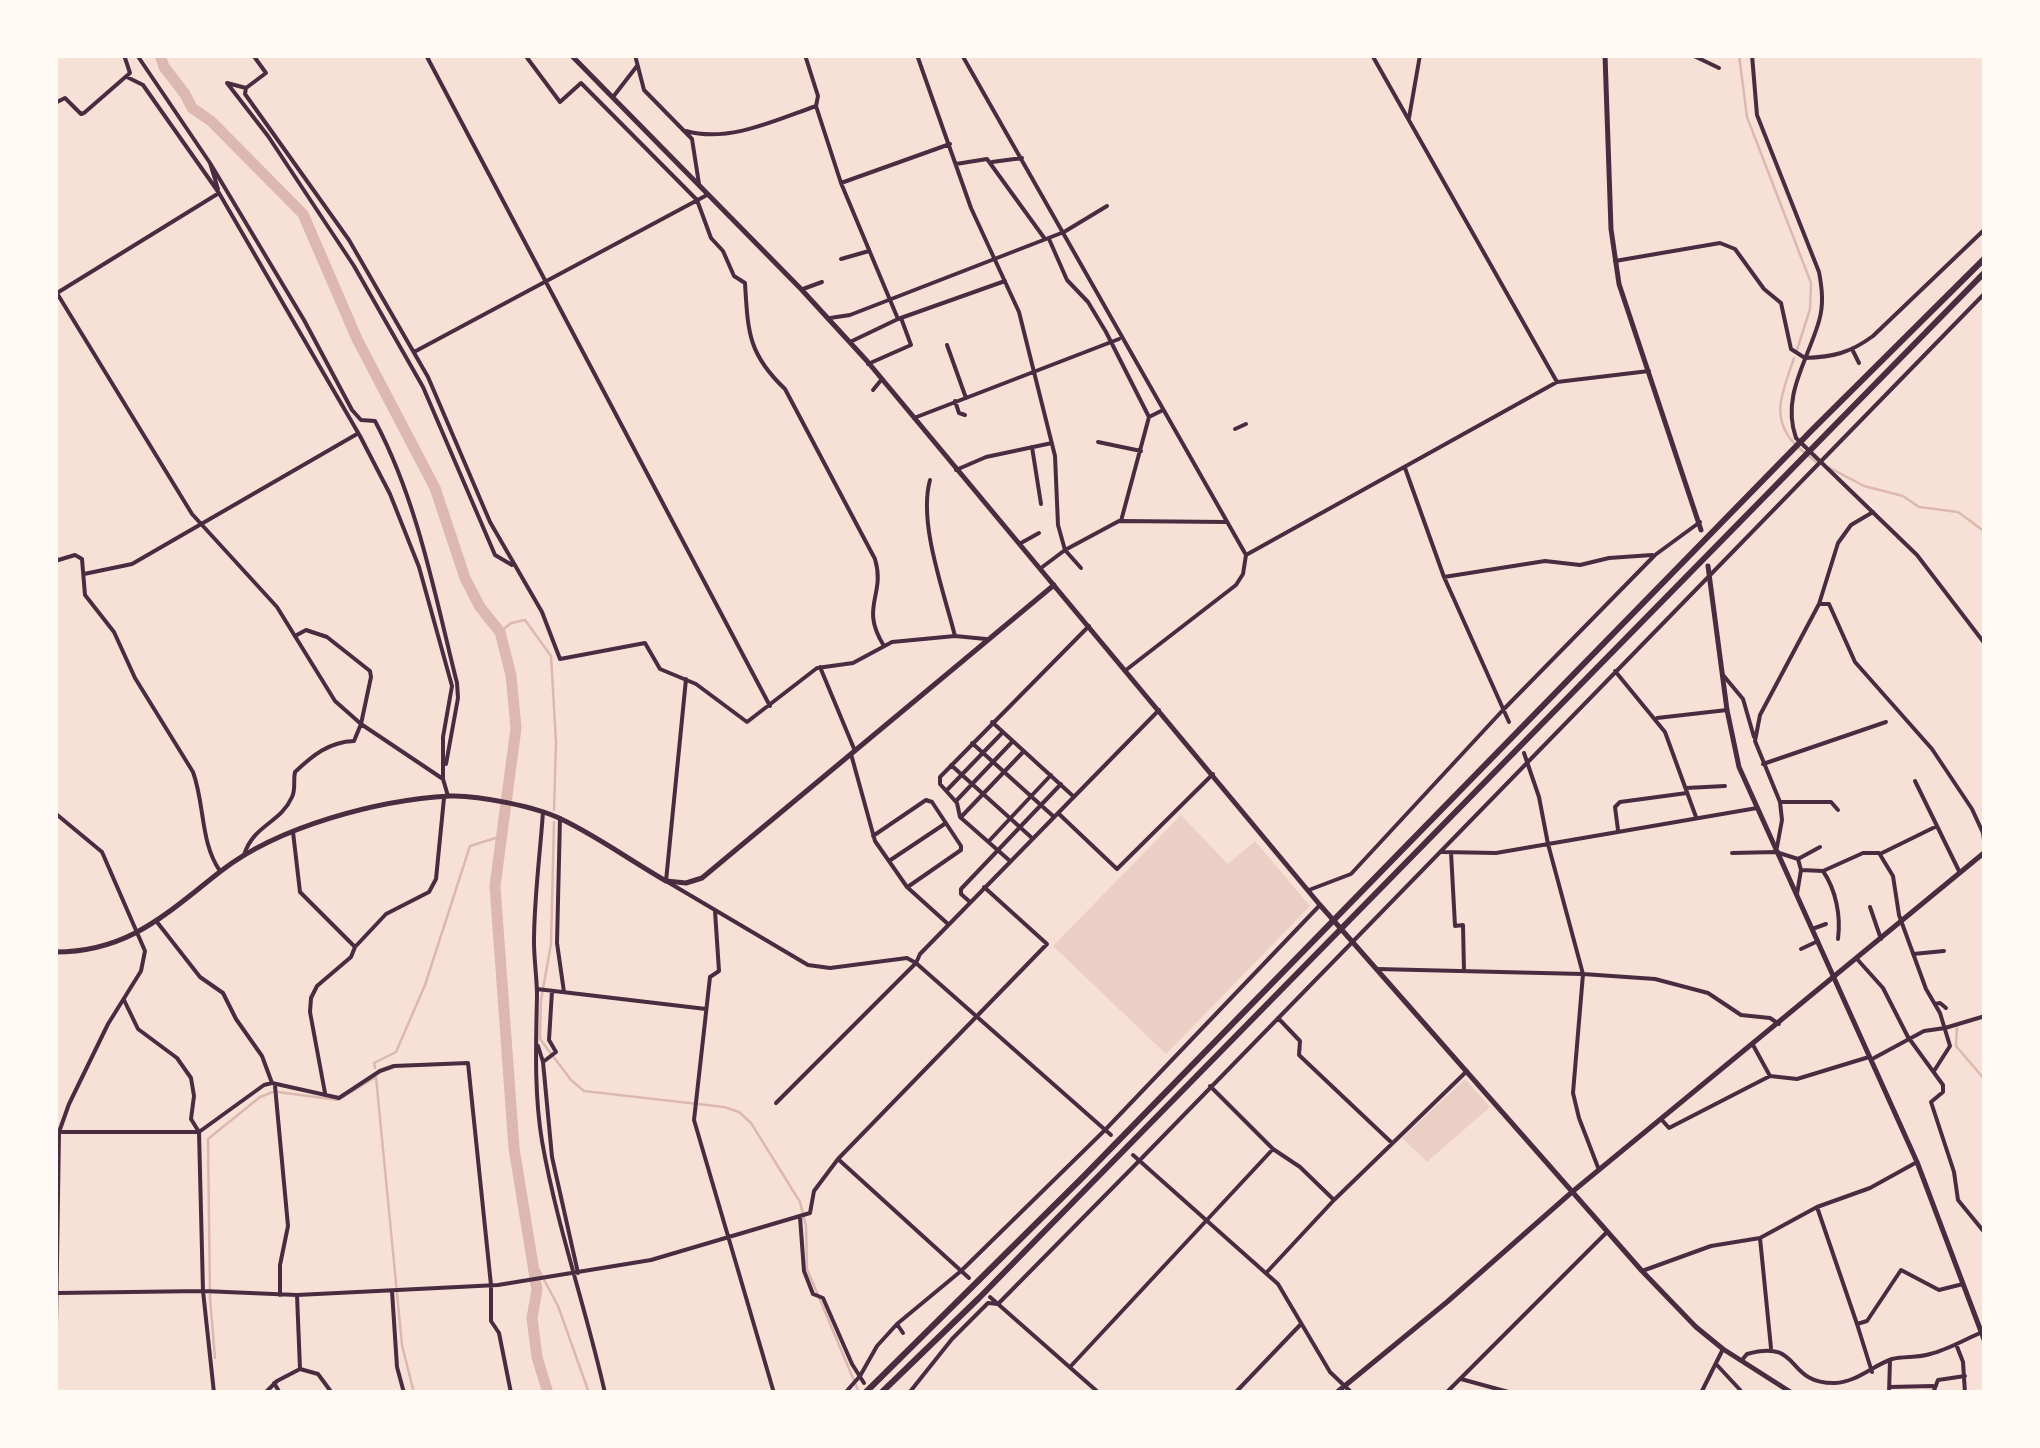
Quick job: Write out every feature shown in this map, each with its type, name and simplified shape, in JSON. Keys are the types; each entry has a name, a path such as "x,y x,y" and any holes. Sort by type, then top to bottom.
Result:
{"highway":[{"path":"865,1393 985,1277 1812,430 1985,258"},
{"path":"881,1393 979,1298 1985,272"}],"main road":[{"path":"570,55 850,342 1320,905 1642,1272 1696,1328 1792,1393"},
{"path":"1605,55 1607,149 1619,284 1701,526"},
{"path":"1708,566 1727,710 1739,767 1872,1057 1985,1342"},
{"path":"55,952 92,948 136,934 244,855 293,832 368,809 446,797 472,798 560,818 666,881 686,883 702,878 1054,585"},
{"path":"1336,1393 1985,850"}],"street":[{"path":"55,103 65,98 84,113 127,77 131,69 124,55"},
{"path":"137,55 210,162 361,420 360,436"},
{"path":"253,55 266,74 246,88 245,94 349,240 414,352 445,413 490,522 542,612 560,659 643,642 660,669 686,679 743,722 753,720 820,668 853,664 892,642 955,636 986,639"},
{"path":"426,55 770,706"},
{"path":"526,55 560,102 581,83 697,200 711,238 723,250 734,276 745,284 749,340 771,378 785,390 875,559 879,581 871,618 884,646"},
{"path":"635,55 644,90 686,131 694,148 699,186"},
{"path":"806,55 818,96 816,106 841,183 911,345 868,364"},
{"path":"917,55 971,208 1018,312 1052,444 1057,477 1055,507 1065,550 1081,568"},
{"path":"962,55 1246,555 1243,574 1236,585 1126,670"},
{"path":"1372,55 1557,382"},
{"path":"1409,118 1420,55"},
{"path":"1692,55 1719,68"},
{"path":"1752,55 1757,114 1820,272 1823,294 1820,317 1790,404 1796,438 1916,556 1985,644"},
{"path":"613,98 637,66"},
{"path":"127,77 142,86 219,194 390,494 419,567 452,686 443,737 444,772"},
{"path":"246,88 227,83 268,136 354,266 423,387 495,556 515,567"},
{"path":"686,131 737,132 816,106"},
{"path":"841,183 950,144"},
{"path":"989,162 1022,158"},
{"path":"956,164 987,159 1047,239 1067,280 1088,302 1149,417 1121,521"},
{"path":"210,162 219,194"},
{"path":"219,194 56,292 202,526 269,597 335,700 362,724 443,779"},
{"path":"414,352 707,194"},
{"path":"828,318 850,315 996,261 1064,232 1107,206"},
{"path":"1615,261 1720,243 1730,246 1764,289 1781,303 1791,350 1805,358 1832,357 1853,351 1985,229"},
{"path":"842,259 869,251"},
{"path":"850,342 900,319 1005,281"},
{"path":"802,290 822,282"},
{"path":"1924,287 1928,294"},
{"path":"998,1304 1985,293"},
{"path":"1938,326 1941,334"},
{"path":"1106,332 1116,327"},
{"path":"914,418 1121,338"},
{"path":"947,345 966,398"},
{"path":"1853,351 1859,363"},
{"path":"1126,373 1138,366"},
{"path":"1246,555 1557,382 1649,371"},
{"path":"873,390 882,379"},
{"path":"1872,397 1875,405"},
{"path":"955,402 965,415"},
{"path":"1149,417 1163,410"},
{"path":"325,1093 310,1012 311,998 317,986 351,958 386,914 432,889 446,797 443,779 458,698 435,593 404,492 378,425 373,420 361,420"},
{"path":"1236,429 1246,424"},
{"path":"84,574 132,564 356,432 360,436"},
{"path":"1098,442 1141,451"},
{"path":"956,470 986,457 1052,444"},
{"path":"1032,447 1041,504"},
{"path":"1405,468 1444,578 1509,722"},
{"path":"930,480 926,518 955,636"},
{"path":"1756,741 1760,715 1819,604 1838,543 1851,525 1873,512"},
{"path":"1041,568 1065,550 1121,521 1227,522"},
{"path":"1309,890 1351,874 1502,711 1655,555 1701,526"},
{"path":"1020,543 1038,533"},
{"path":"55,561 78,555 84,564 86,595 114,632 135,678 193,772 208,846 220,871"},
{"path":"1444,578 1545,562 1580,565 1609,558 1655,555"},
{"path":"1819,604 1829,604 1855,662 1932,749 1972,809 1984,834 1985,850"},
{"path":"1010,860 960,817 956,801 939,780 1089,626"},
{"path":"244,855 256,831 272,821 292,798 295,772 321,751 356,740 362,724 370,670 326,637 306,630 294,636"},
{"path":"820,668 853,752 873,836 907,887 948,924"},
{"path":"1615,672 1665,732 1696,818"},
{"path":"1722,674 1743,699 1763,764 1780,802 1782,820 1776,852"},
{"path":"686,679 666,881 815,967 907,958 916,963 1111,1135"},
{"path":"776,1103 1159,710"},
{"path":"1655,719 1727,710"},
{"path":"992,722 1073,796"},
{"path":"1763,764 1886,722"},
{"path":"946,791 1003,732"},
{"path":"956,801 1013,741"},
{"path":"972,743 1118,869 1213,774"},
{"path":"960,817 1024,751"},
{"path":"1524,753 1583,974 1572,1093 1600,1170"},
{"path":"951,766 1032,838"},
{"path":"988,842 1051,776"},
{"path":"1915,781 1960,873"},
{"path":"970,902 961,889 1061,784"},
{"path":"1618,830 1615,807 1620,802 1724,786"},
{"path":"873,836 926,800 932,802 961,850 907,887"},
{"path":"1780,802 1831,802 1838,810"},
{"path":"1443,852 1496,852 1757,808"},
{"path":"540,812 534,943 552,1055 543,1062"},
{"path":"55,813 102,852 144,951 141,972 100,1040 57,1132 55,1390"},
{"path":"560,818 558,943 564,992"},
{"path":"889,861 946,824"},
{"path":"1880,854 1937,826"},
{"path":"293,832 300,892 356,947"},
{"path":"1732,853 1776,852 1798,859 1820,847"},
{"path":"1451,852 1454,926 1464,925 1464,971"},
{"path":"1800,870 1823,870 1863,854 1880,854 1893,876 1902,922 1950,1046 1934,1070"},
{"path":"1796,896 1798,859"},
{"path":"1823,870 1838,912 1838,939"},
{"path":"864,1382 857,1380 804,1272 803,1216 814,1191 838,1159 1047,944 984,887"},
{"path":"844,1393 897,1324 961,1271 1106,1130 1320,905"},
{"path":"1870,907 1881,939"},
{"path":"715,911 719,971 710,977 694,1120 774,1393"},
{"path":"157,922 200,977 224,993 236,1019 262,1056 273,1084 288,1226 280,1265 280,1295"},
{"path":"1812,929 1826,924"},
{"path":"1801,949 1818,941"},
{"path":"1913,954 1944,951"},
{"path":"1856,958 1883,988 1908,1037 1945,1089 1931,1102 1954,1172 1956,1196 1985,1233"},
{"path":"1377,969 1583,974 1668,983 1708,993 1741,1015 1770,1018 1779,1024"},
{"path":"544,990 706,1009"},
{"path":"544,990 536,1043 542,1140 565,1245 577,1273"},
{"path":"124,1000 138,1029 177,1058 191,1078 192,1119 199,1132 203,1291 214,1393"},
{"path":"1934,1004 1946,1008"},
{"path":"1220,1007 1228,1014"},
{"path":"1278,1018 1300,1041 1299,1054 1392,1143"},
{"path":"1660,1119 1668,1128 1770,1076 1798,1078 1872,1057 1934,1028 1985,1018"},
{"path":"1247,1036 1254,1043"},
{"path":"536,1043 543,1062 552,1157 579,1299 605,1393"},
{"path":"1753,1045 1770,1076"},
{"path":"57,1132 199,1132 252,1090 273,1084 339,1098 394,1066 468,1063 491,1285 491,1321 499,1333 511,1393"},
{"path":"1267,1272 1334,1200 1467,1071"},
{"path":"1210,1086 1273,1148 1300,1167 1334,1200"},
{"path":"1070,1367 1273,1148"},
{"path":"1133,1155 1267,1272 1330,1372 1352,1393"},
{"path":"838,1159 969,1278"},
{"path":"1642,1272 1711,1246 1760,1238 1817,1207 1870,1188 1916,1162"},
{"path":"1817,1207 1872,1372"},
{"path":"557,1209 566,1222"},
{"path":"55,1293 203,1291 297,1295 498,1285 652,1260 803,1216"},
{"path":"1446,1393 1607,1232"},
{"path":"1760,1238 1771,1348"},
{"path":"1856,1324 1867,1321 1901,1270 1939,1290 1964,1284"},
{"path":"392,1292 397,1367 404,1393"},
{"path":"297,1295 300,1369"},
{"path":"990,1297 1099,1393"},
{"path":"909,1393 952,1339 988,1303 998,1304"},
{"path":"897,1324 903,1333"},
{"path":"1235,1393 1302,1324"},
{"path":"1742,1360 1747,1354 1771,1348 1786,1354 1794,1368 1805,1376 1830,1383 1872,1372 1890,1360 1928,1355 1982,1332"},
{"path":"1956,1344 1965,1376 1965,1393"},
{"path":"1701,1393 1723,1349"},
{"path":"1890,1360 1889,1390 1933,1390 1940,1379 1965,1376"},
{"path":"1716,1364 1743,1393"},
{"path":"264,1393 300,1369 318,1374 332,1393"},
{"path":"1461,1378 1512,1393"},
{"path":"274,1383 280,1393"}],"shaded area":[{"path":"1181,815 1228,864 1255,841 1310,906 1166,1054 1053,946"},
{"path":"1465,1079 1490,1107 1427,1162 1402,1138"}],"waterway":[{"path":"160,55 192,108 211,121 303,214 357,339 435,488 465,578 480,607 500,632 511,675 516,728 495,886 514,1148 537,1290 532,1318 537,1357 548,1393"},
{"path":"1739,55 1747,117 1811,283 1810,309 1797,350"},
{"path":"1794,358 1780,412 1786,433 1794,443"},
{"path":"1799,448 1816,462"},
{"path":"1828,467 1864,486 1903,496 1919,507 1958,512 1985,532"},
{"path":"500,632 511,623 525,620 551,656 556,742 554,810"},
{"path":"554,822 551,944 541,1000 540,1039 584,1091 724,1107 739,1112 751,1123 800,1202 806,1226 807,1269 858,1390"},
{"path":"375,1068 374,1063 396,1052 425,985 470,846 502,836"},
{"path":"1957,1028 1956,1046 1985,1080"},
{"path":"278,1092 338,1100 376,1077 402,1345 414,1393"},
{"path":"215,1358 210,1298 208,1139 260,1097 273,1092"},
{"path":"533,1259 558,1306 589,1393"}]}
